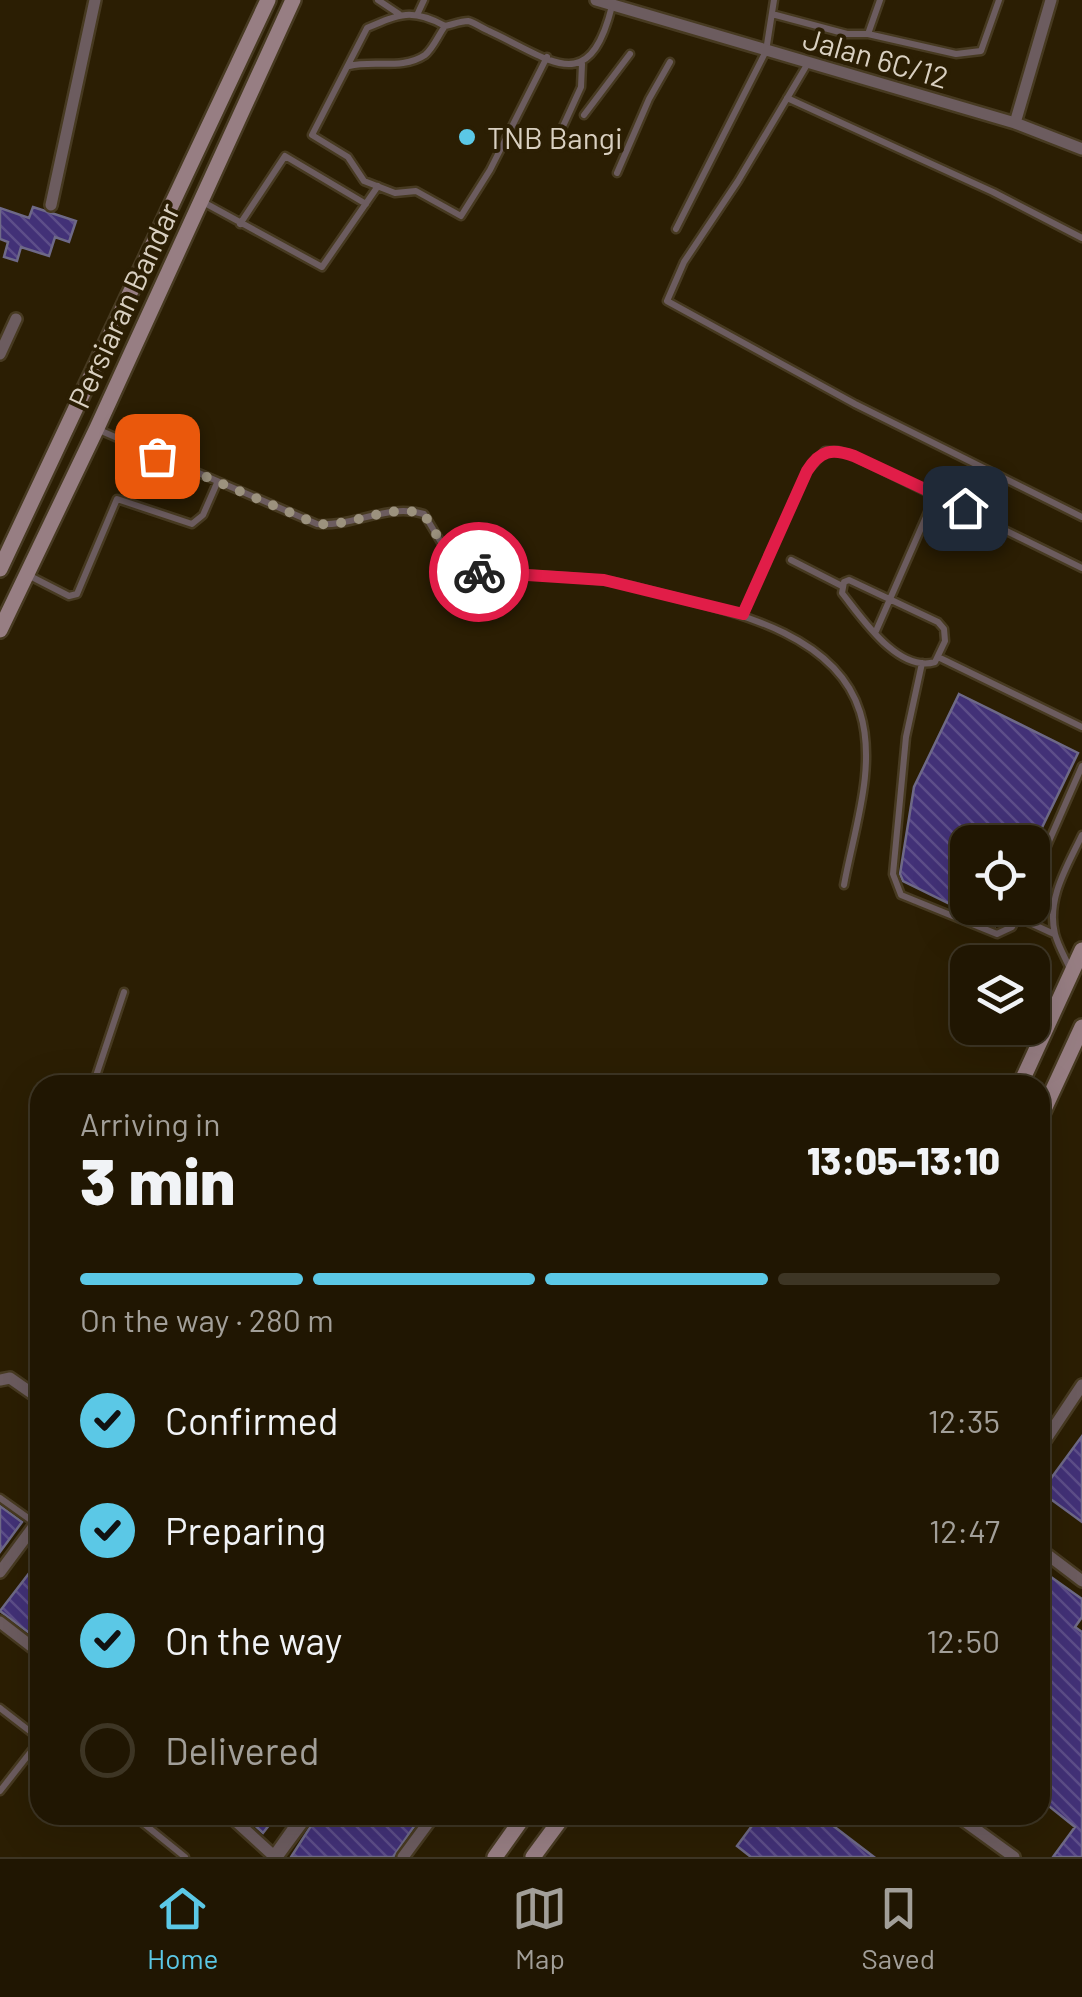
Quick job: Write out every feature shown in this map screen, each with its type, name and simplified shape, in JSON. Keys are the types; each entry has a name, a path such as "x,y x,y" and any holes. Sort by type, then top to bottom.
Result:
{"main road":[{"name":"Persiaran Bandar","path":"1,564 268,0"},
{"name":"Persiaran Bandar","path":"0,630 293,0"},
{"path":"1025,1075 1082,950"},
{"path":"1050,1096 1082,1027"},
{"path":"494,1857 517,1825"},
{"path":"533,1857 557,1825"}],"street":[{"path":"50,205 95,0"},
{"name":"Jalan 6C/12","path":"596,0 1015,123 1082,149"},
{"path":"1015,123 1051,0"},
{"path":"0,354 16,318"},
{"path":"0,1380 10,1378 30,1392"},
{"path":"1050,1433 1082,1385"},
{"path":"0,1572 30,1534"},
{"path":"1050,1556 1082,1580"},
{"path":"0,1622 30,1645"},
{"path":"240,1825 276,1856 296,1825"},
{"path":"403,1857 427,1825"},
{"path":"970,1825 1014,1857"}],"lane":[{"path":"378,0 400,15"},
{"path":"417,15 424,0"},
{"path":"676,230 766,51 774,0"},
{"path":"868,34 880,0"},
{"path":"772,14 848,34 868,34 956,54 981,51 999,0"},
{"path":"546,57 490,170 461,216 416,191 395,193 364,181 348,158 312,135 366,28 400,15 417,15 444,26 467,21 573,66 582,64 602,42 612,6"},
{"path":"350,66 394,64 426,54 444,26"},
{"path":"584,115 630,54"},
{"path":"617,173 649,98 670,62"},
{"path":"808,63 684,262 667,301 855,404 1082,517"},
{"path":"554,146 581,87 582,64"},
{"path":"787,98 993,192 1082,238"},
{"path":"240,224 285,156 366,204"},
{"path":"201,201 322,267 378,186"},
{"path":"97,428 317,524 336,526 403,508 424,514 454,564 470,572 604,580 743,614 785,633 816,653 843,681 860,710 867,756 844,885"},
{"path":"743,614 807,471 825,451 838,450 854,456 1082,568"},
{"path":"26,574 69,596 77,594 117,499 192,524 203,514 216,483"},
{"path":"876,631 936,494"},
{"path":"791,560 842,586"},
{"path":"850,580 944,629 947,635 938,656 930,665 899,655 842,593 842,586 850,580"},
{"path":"938,656 1082,728"},
{"path":"922,663 906,738 894,874 900,895 950,915"},
{"path":"1050,839 1082,766"},
{"path":"1072,972 1055,935 1057,889 1082,835"},
{"path":"974,925 996,934 1013,925"},
{"path":"1034,925 1055,935"},
{"path":"96,1075 124,992"},
{"path":"0,1498 30,1517"},
{"path":"0,1708 30,1732"},
{"path":"0,1791 30,1753"},
{"path":"145,1825 185,1857"},
{"path":"276,1856 302,1825"}],"building":[{"path":"33,207 76,221 69,242 55,237 49,256 21,247 17,261 4,257 8,242 0,239 0,208 29,218"},
{"path":"959,694 1078,753 1043,825 950,825 950,904 903,881 900,874 914,787"},
{"path":"1082,1436 1082,1522 1050,1499 1050,1480"},
{"path":"0,1506 22,1522 0,1552"},
{"path":"30,1572 30,1634 0,1611"},
{"path":"1050,1578 1082,1599 1082,1617 1075,1627 1082,1632 1082,1857 1053,1857 1075,1827 1050,1807"},
{"path":"312,1825 415,1825 393,1857 291,1857"},
{"path":"753,1825 832,1825 874,1857 751,1857 737,1846"}],"way so far":[{"path":"157,456 317,524 336,526 403,508 424,514 454,564 479,572"}],"place":[{"name":"TNB Bangi","path":"467,137"}],"route":[{"path":"479,572 604,580 743,614 807,471 825,451 838,450 854,456 965,508"}]}
